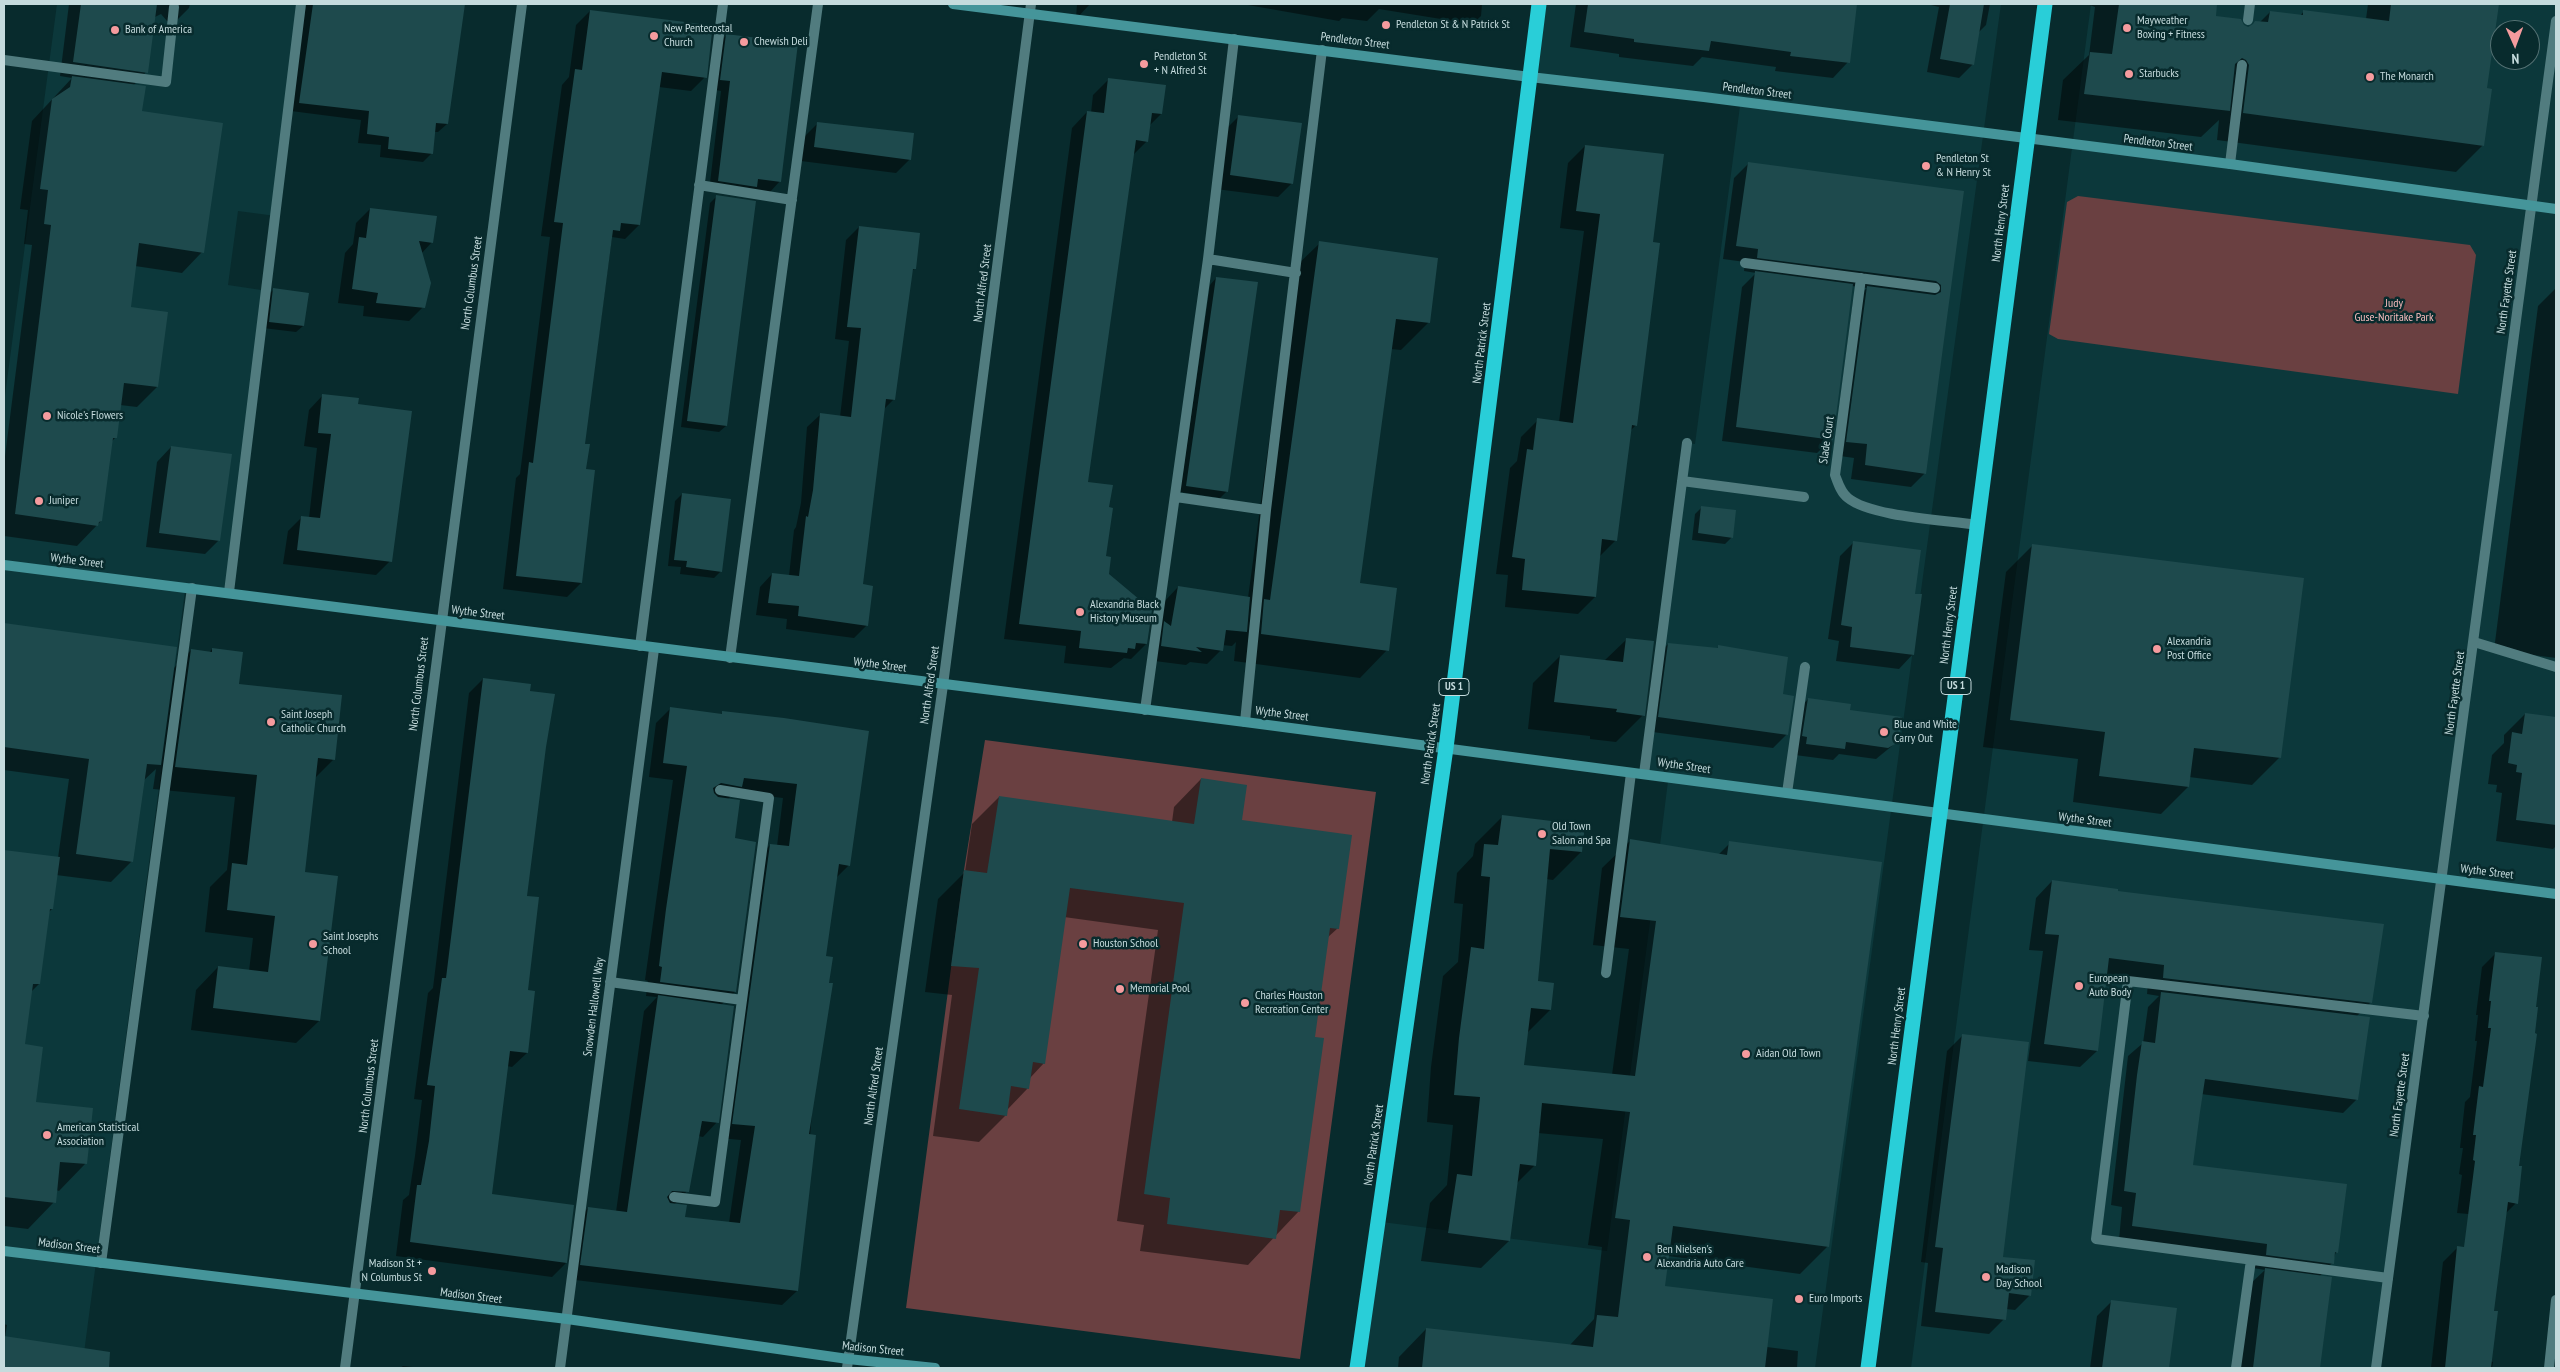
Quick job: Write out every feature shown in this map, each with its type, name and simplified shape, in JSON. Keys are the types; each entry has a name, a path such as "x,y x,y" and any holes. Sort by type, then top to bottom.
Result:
{"highway":[{"name":"North Patrick Street","path":"1357,1368 1446,748 1540,4"},
{"name":"North Henry Street","path":"1868,1368 2045,4"}],"street":[{"path":"229,592 301,4"},
{"name":"North Columbus Street","path":"345,1368 440,621 522,4"},
{"path":"640,646 723,4"},
{"path":"730,658 818,4"},
{"name":"Pendleton Street","path":"953,4 1031,9 1234,39 2230,164 2556,209"},
{"path":"2248,20 2250,4"},
{"path":"4,60 166,82 174,7"},
{"name":"North Alfred Street","path":"847,1364 943,686 1031,9"},
{"name":"North Fayette Street","path":"2376,1368 2556,21"},
{"path":"1146,710 1208,259 1234,39"},
{"path":"1245,722 1266,510 1322,50"},
{"path":"2230,164 2242,65"},
{"path":"700,186 792,200"},
{"path":"1208,259 1296,273"},
{"path":"1745,263 1935,288"},
{"name":"Slade Court","path":"1861,278 1834,475 1839,487 1847,498 1868,509 1977,525"},
{"path":"1644,774 1687,443"},
{"path":"1682,481 1804,497"},
{"path":"1176,497 1266,510"},
{"name":"Wythe Street","path":"4,565 229,592 943,686 1245,722 1631,772 1939,815 2556,894"},
{"path":"102,1263 192,588"},
{"path":"2474,642 2556,667"},
{"name":"Snowden Hallowell Way","path":"560,1368 654,648"},
{"path":"1787,793 1805,667"},
{"path":"1606,973 1631,772"},
{"path":"674,1197 715,1202 769,798 720,790"},
{"path":"2388,1278 2096,1239 2128,981 2424,1016"},
{"path":"610,982 742,1000"},
{"name":"Madison Street","path":"4,1251 567,1319 847,1364 935,1368"},
{"path":"2236,1368 2251,1260"},
{"path":"2549,1368 2556,1300"}],"shaded area":[{"path":"57,4 306,4 276,216 238,211 228,285 268,291 227,596 185,591 82,1368 4,1368 4,403"},
{"path":"1540,4 2001,4 1815,1368 1362,1368 1382,1222 1607,1251 1668,781 1641,778 1687,443 1695,444 1740,106 1530,81"},
{"path":"2091,4 2556,4 2556,897 2443,882 2376,1368 1911,1368"}],"green space":[{"name":"Judy Guse-Noritake Park","path":"2078,196 2470,245 2476,255 2458,394 2058,339 2049,334 2067,202"},
{"path":"985,740 1376,792 1300,1359 906,1308 964,870"}],"building":[{"name":"Bank of America","path":"81,4 157,4 148,73 73,62"},
{"path":"313,4 465,4 448,124 436,123 433,154 388,149 389,137 367,134 369,111 299,103"},
{"path":"1588,4 1857,4 1850,63 1790,56 1791,52 1711,41 1709,51 1634,42 1634,39 1584,32"},
{"path":"1950,4 1984,4 1974,65 1940,59"},
{"name":"The Monarch","path":"2119,4 2217,4 2216,16 2241,19 2244,25 2248,27 2255,21 2268,22 2270,11 2303,15 2303,10 2389,21 2391,4 2499,4 2497,20 2490,20 2490,67 2487,88 2492,89 2484,146 2243,113 2249,65 2242,58 2235,64 2230,111 2084,94 2090,52 2112,54"},
{"path":"590,10 709,25 708,31 712,32 707,78 662,72 640,225 621,223 620,231 613,230 585,444 590,444 586,469 595,470 582,583 516,576 529,462 533,463 563,223 554,222 575,69 582,70"},
{"path":"726,34 798,43 781,182 758,179 757,187 718,181 730,81 720,80"},
{"path":"72,76 146,86 142,111 223,123 204,253 139,243 131,307 168,312 158,387 124,383 117,438 113,438 102,521 99,522 98,526 15,514 51,225 44,224 48,190 40,189 52,99 70,87"},
{"path":"1108,78 1166,85 1162,114 1152,113 1148,142 1136,140 1088,482 1113,485 1109,507 1113,508 1106,556 1111,557 1109,574 1152,610 1147,644 1136,643 1135,649 1128,648 1127,653 1079,648 1081,631 1019,624 1087,111 1104,113"},
{"path":"1238,115 1302,123 1293,184 1230,175"},
{"path":"817,122 914,133 911,160 814,147"},
{"path":"1585,145 1664,154 1653,242 1660,243 1637,426 1632,425 1617,541 1602,539 1596,597 1522,590 1525,559 1512,557 1527,449 1533,450 1537,418 1573,423 1600,214 1576,211"},
{"path":"1748,162 1964,191 1926,474 1865,465 1867,444 1846,442 1867,286 1935,295 1941,292 1941,285 1936,281 1757,258 1758,249 1736,246"},
{"path":"716,195 756,201 727,426 687,421"},
{"path":"370,208 437,216 433,243 419,241 431,283 425,308 376,303 378,293 352,289 359,237 366,238"},
{"path":"859,226 920,233 916,269 913,269 895,400 886,399 863,584 873,586 868,626 798,616 799,606 768,603 772,573 799,576 806,516 808,517 813,490 820,413 851,417 861,328 847,327"},
{"path":"1319,241 1438,258 1430,323 1396,319 1360,583 1397,588 1389,651 1261,634 1264,599 1270,600"},
{"path":"1755,271 1853,284 1833,440 1736,427"},
{"path":"1216,277 1258,282 1228,492 1186,486"},
{"path":"273,288 309,293 304,326 269,322"},
{"path":"322,394 359,398 358,404 412,411 392,562 297,550 301,516 320,518 331,434 318,433"},
{"path":"171,446 232,454 220,541 159,533"},
{"path":"682,493 731,499 722,572 686,567 687,561 674,560"},
{"path":"1701,506 1736,510 1733,538 1698,533"},
{"path":"1853,541 1921,550 1915,594 1922,594 1914,655 1850,647 1852,627 1841,625"},
{"name":"Alexandria Post Office","path":"2032,544 2304,578 2281,758 2194,748 2189,787 2099,776 2105,732 2010,720"},
{"path":"1178,586 1250,597 1247,632 1226,630 1223,651 1196,647 1202,652 1161,646 1164,621 1171,626"},
{"path":"4,623 177,647 161,765 147,764 133,862 76,854 89,759 4,747"},
{"path":"1626,638 1654,641 1645,716 1616,712 1617,709 1554,702 1560,655 1623,662"},
{"path":"1668,643 1718,648 1718,645 1788,657 1783,694 1794,696 1788,735 1658,717"},
{"path":"212,648 243,652 239,684 342,695 335,760 318,758 305,872 338,876 320,1021 213,1008 218,966 268,972 275,916 227,910 232,863 247,865 257,775 175,767 191,649 212,652"},
{"path":"483,678 531,684 530,691 555,694 546,747 527,896 539,897 528,990 535,991 528,1053 510,1051 492,1194 574,1205 567,1263 410,1242 417,1185 421,1185 429,1141 435,1086 427,1085 442,978 446,978"},
{"path":"1808,698 1851,704 1850,710 1902,717 1899,742 1888,748 1846,742 1845,749 1806,744 1807,737 1802,736"},
{"path":"670,707 722,714 722,711 784,718 869,731 850,866 839,864 826,956 833,957 829,983 833,983 809,1134 816,1135 798,1291 580,1265 588,1207 627,1212 658,995 734,1006 719,1123 702,1121 689,1192 672,1191 667,1197 670,1203 687,1205 685,1217 740,1223 755,1126 732,1124 770,844 789,846 797,784 744,778 742,787 721,783 713,788 714,793 718,797 740,800 735,838 756,842 736,992 660,982 662,967 659,966 666,909 687,766 663,763"},
{"path":"2525,713 2556,717 2556,825 2516,820 2522,773 2516,772 2517,765 2508,763 2512,732 2522,734"},
{"name":"Charles Houston Recreation Center","path":"1201,778 1247,785 1242,820 1352,835 1339,929 1330,928 1315,1037 1324,1038 1300,1212 1280,1210 1276,1239 1167,1224 1170,1198 1144,1194 1184,903 1070,888 1045,1064 1033,1062 1029,1089 1011,1086 1007,1116 959,1109 979,968 951,966 964,870 987,873 999,796 1194,824"},
{"path":"1502,815 1585,825 1582,852 1550,849 1538,981 1554,983 1551,1010 1531,1008 1524,1065 1635,1076 1656,921 1620,917 1630,839 1727,855 1729,841 1882,862 1829,1247 1673,1226 1665,1286 1773,1299 1765,1368 1422,1368 1426,1328 1593,1347 1597,1315 1618,1317 1630,1220 1615,1218 1630,1112 1542,1103 1536,1166 1520,1164 1510,1241 1448,1233 1457,1174 1472,1176 1480,1097 1454,1095 1459,1038 1471,947 1484,949 1490,877 1481,876 1484,844 1498,845"},
{"path":"4,850 60,857 53,909 50,909 40,984 33,984 25,1044 43,1047 36,1102 93,1108 87,1164 60,1162 56,1203 4,1197"},
{"path":"2052,880 2118,889 2118,891 2384,924 2372,1003 2163,978 2164,965 2109,958 2098,1051 2044,1044 2059,935 2045,934"},
{"path":"2495,952 2542,957 2536,1007 2538,1007 2535,1033 2537,1034 2519,1166 2522,1166 2518,1204 2508,1202 2494,1311 2498,1311 2491,1368 2445,1368 2457,1246 2464,1247 2475,1161 2473,1160 2476,1135 2473,1135 2479,1086 2483,1087 2491,1028 2488,1028 2491,1001 2489,1001"},
{"path":"2161,992 2370,1017 2358,1100 2205,1079 2200,1112 2193,1165 2347,1184 2338,1253 2335,1252 2334,1264 2266,1255 2267,1244 2132,1226 2136,1193 2124,1191 2137,1075 2142,1041 2155,1043"},
{"path":"1962,1034 2029,1042 2003,1257 2035,1260 2031,1296 2009,1293 2006,1320 1935,1312 1943,1248 1935,1247"},
{"path":"2265,1268 2332,1277 2320,1368 2253,1368"},
{"path":"2111,1300 2177,1308 2169,1368 2102,1368"},
{"path":"4,1336 110,1352 109,1368 4,1368"}],"place":[{"name":"Pendleton St & N Patrick St","path":"1386,25"},
{"name":"Mayweather Boxing + Fitness","path":"2127,28"},
{"name":"Bank of America","path":"115,30"},
{"name":"New Pentecostal Church","path":"654,36"},
{"name":"Chewish Deli","path":"744,42"},
{"name":"Pendleton St + N Alfred St","path":"1144,64"},
{"name":"Starbucks","path":"2129,74"},
{"name":"The Monarch","path":"2370,77"},
{"name":"Pendleton St & N Henry St","path":"1926,166"},
{"name":"Nicole's Flowers","path":"47,416"},
{"name":"Juniper","path":"39,501"},
{"name":"Alexandria Black History Museum","path":"1080,612"},
{"name":"Alexandria Post Office","path":"2157,649"},
{"name":"Saint Joseph Catholic Church","path":"271,722"},
{"name":"Blue and White Carry Out","path":"1884,732"},
{"name":"Old Town Salon and Spa","path":"1542,834"},
{"name":"Saint Josephs School","path":"313,944"},
{"name":"Houston School","path":"1083,944"},
{"name":"European Auto Body","path":"2079,986"},
{"name":"Memorial Pool","path":"1120,989"},
{"name":"Charles Houston Recreation Center","path":"1245,1003"},
{"name":"Aidan Old Town","path":"1746,1054"},
{"name":"American Statistical Association","path":"47,1135"},
{"name":"Ben Nielsen's Alexandria Auto Care","path":"1647,1257"},
{"name":"Madison St + N Columbus St","path":"432,1271"},
{"name":"Madison Day School","path":"1986,1277"},
{"name":"Euro Imports","path":"1799,1299"}]}
